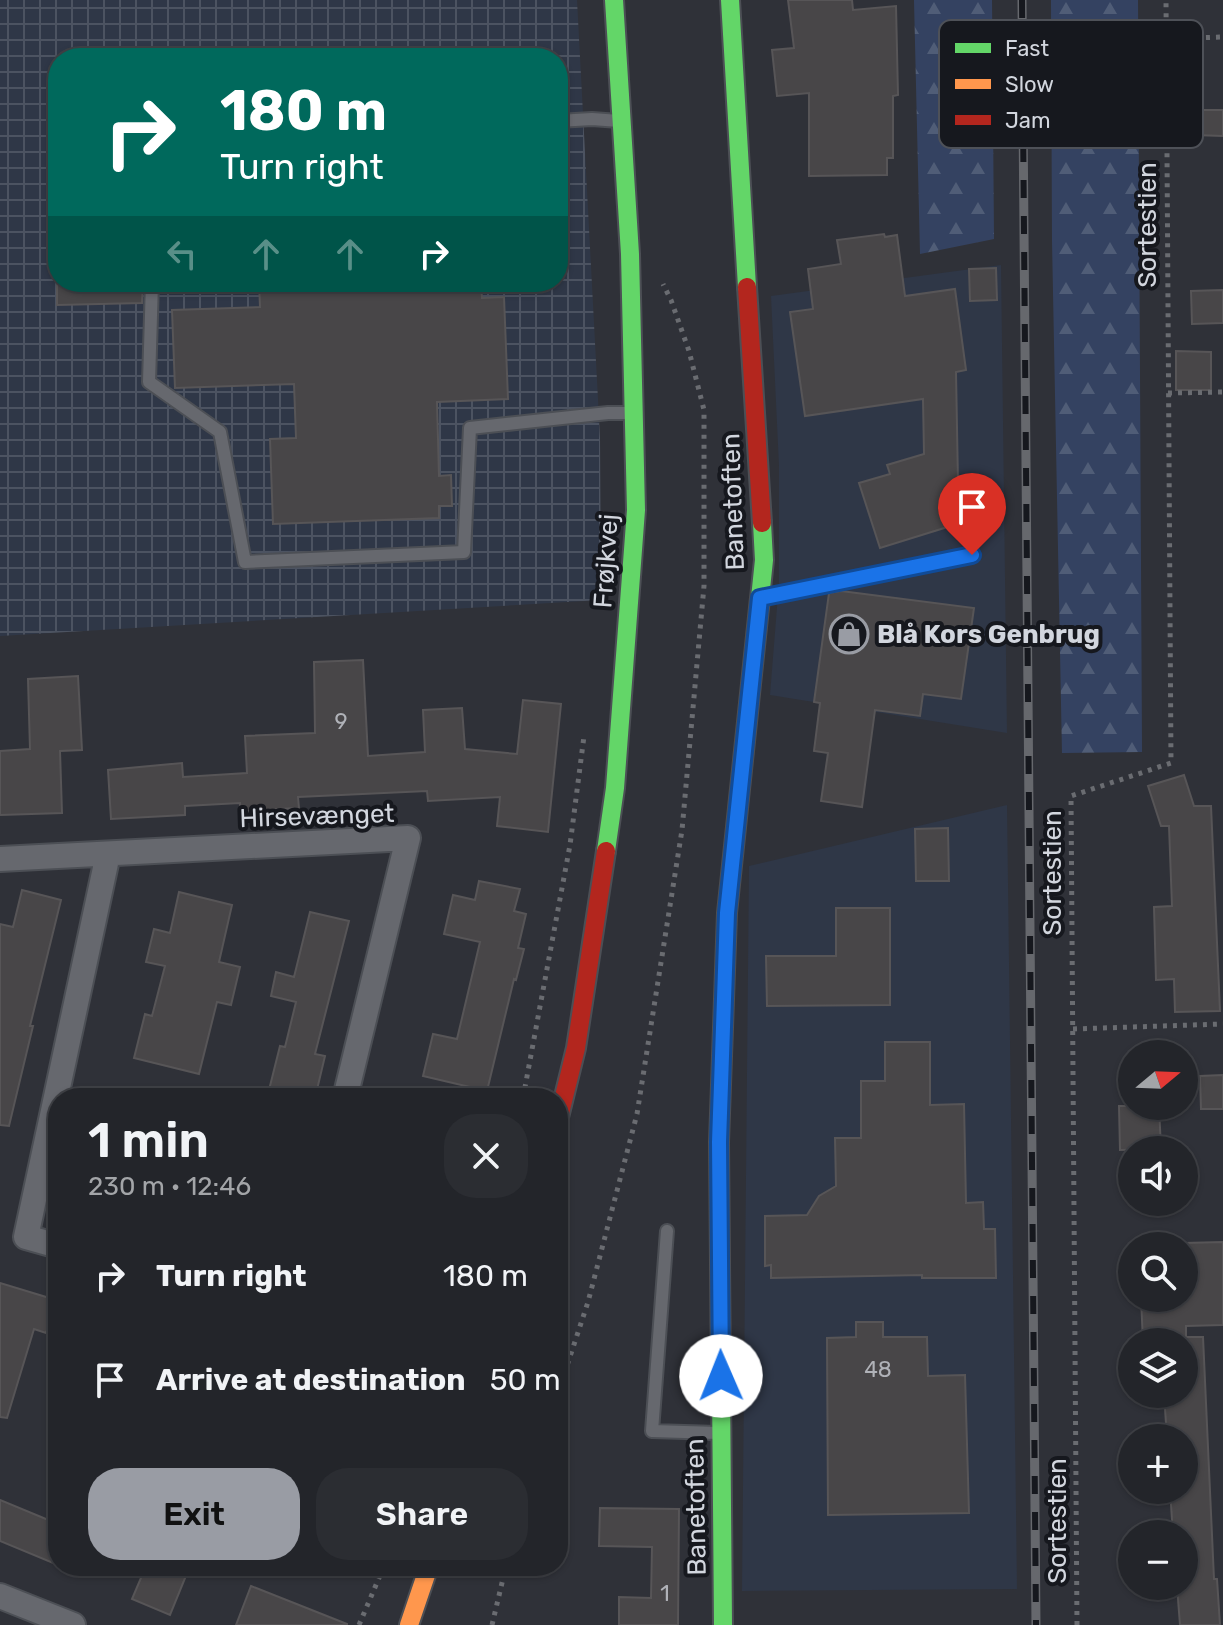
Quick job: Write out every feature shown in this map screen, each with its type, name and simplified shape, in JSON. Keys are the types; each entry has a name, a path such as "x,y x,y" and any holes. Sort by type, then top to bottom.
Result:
{"street":[{"name":"Frøjkvej","path":"566,1088 576,1048 615,788 636,510 630,254 614,0"},
{"name":"Banetoften","path":"723,1625 719,1142 727,913 764,560 730,0"},
{"name":"Hirsevænget","path":"0,859 408,838 347,1088"},
{"path":"58,1088 108,854"},
{"path":"48,1134 26,1237 48,1243"},
{"path":"409,1625 426,1576"},
{"path":"0,1596 73,1625"}],"lane":[{"path":"568,120 622,122"},
{"path":"152,292 149,382 220,432 245,562 464,552 470,428 634,413"},
{"path":"760,598 972,555"},
{"path":"667,1231 652,1431 721,1433"}],"path":[{"path":"1203,38 1223,37"},
{"name":"Sortestien","path":"1077,1625 1071,796 1171,763 1167,148"},
{"path":"568,1363 588,1302 637,1114 682,830 704,586 704,410 689,351 671,300 653,267 630,254"},
{"path":"1168,393 1223,392"},
{"path":"525,1088 568,860 586,725"},
{"path":"1073,1029 1223,1024"},
{"path":"359,1625 380,1576"},
{"path":"492,1625 504,1576"}],"shaded area":[{"path":"0,0 577,0 600,438 601,600 0,636"},
{"path":"1001,265 1007,733 770,695 779,582 779,466 771,296"},
{"path":"1007,805 1017,1589 742,1591 749,866"}],"green space":[{"path":"914,0 992,0 992,20 939,20 939,148 993,148 994,239 920,254"},
{"path":"1051,0 1138,0 1138,20 1051,20"},
{"path":"1052,148 1139,148 1142,752 1062,753"}],"building":[{"path":"788,0 852,0 853,10 896,6 898,95 893,96 893,158 887,158 887,175 809,176 809,93 777,96 772,50 794,48"},
{"path":"1203,110 1223,110 1223,136 1203,135"},
{"path":"884,234 885,237 897,235 905,296 955,289 966,370 956,372 958,483 970,520 880,548 859,483 890,474 887,465 924,454 923,399 805,416 790,312 813,309 808,269 841,264 837,240"},
{"path":"996,268 997,300 970,301 969,269"},
{"path":"1223,290 1223,323 1192,324 1191,291"},
{"path":"57,292 143,292 142,303 57,305"},
{"path":"259,292 482,292 482,298 504,297 508,399 437,402 439,476 451,475 452,506 439,506 439,518 273,524 270,439 296,438 294,384 175,388 172,310 260,307"},
{"path":"1176,351 1211,352 1211,390 1176,390"},
{"path":"841,591 974,608 961,699 923,694 920,716 875,710 862,807 821,801 828,753 814,751 820,703 814,702 829,593"},
{"path":"363,660 368,756 425,752 423,710 462,708 465,749 517,754 523,700 561,704 548,832 497,826 500,797 428,801 427,791 298,797 299,808 240,811 240,803 185,806 185,815 111,819 108,770 182,763 183,777 247,773 245,736 315,733 314,662"},
{"path":"78,676 82,750 60,751 62,813 0,815 0,751 30,749 28,679"},
{"path":"1184,775 1194,806 1211,806 1220,1011 1175,1012 1174,979 1156,980 1154,907 1172,906 1169,826 1161,826 1148,786"},
{"path":"948,828 949,881 916,881 915,829"},
{"path":"479,881 520,889 514,911 526,914 518,948 524,949 488,1088 474,1088 423,1076 433,1034 457,1039 480,942 444,934 453,895 475,900"},
{"path":"22,890 61,900 9,1126 0,1125 0,924 13,927"},
{"path":"179,892 232,905 219,962 240,967 231,1005 217,1002 199,1074 134,1058 145,1014 152,1016 165,966 146,962 154,929 170,933"},
{"path":"836,908 890,908 890,1005 767,1006 766,956 836,956"},
{"path":"310,912 349,921 315,1054 325,1056 317,1088 270,1088 280,1046 285,1047 296,1002 271,996 276,972 294,977"},
{"path":"885,1042 930,1042 930,1105 964,1104 966,1203 983,1202 984,1229 995,1229 996,1278 922,1278 922,1275 771,1278 771,1265 765,1266 765,1216 807,1215 819,1196 836,1186 835,1138 861,1138 861,1081 885,1081"},
{"path":"1223,1075 1223,1109 1201,1109 1200,1076"},
{"path":"1119,1120 1160,1120 1160,1136 1120,1136"},
{"path":"1223,1242 1223,1325 1142,1328 1142,1312 1198,1312 1198,1243"},
{"path":"0,1283 48,1298 48,1326 46,1333 34,1329 7,1418 0,1417"},
{"path":"856,1322 883,1322 883,1337 927,1337 928,1376 965,1375 969,1513 828,1515 827,1338 856,1337"},
{"path":"1198,1337 1203,1337 1214,1579 1217,1579 1220,1625 1180,1625 1178,1600 1198,1600 1198,1520 1172,1520 1171,1504 1198,1504 1198,1424 1166,1424 1165,1408 1198,1408"},
{"path":"0,1500 48,1520 48,1561 0,1541"},
{"path":"600,1508 679,1509 678,1625 619,1625 619,1597 651,1598 652,1547 599,1546"},
{"path":"142,1576 186,1576 170,1615 132,1599"},
{"path":"251,1586 347,1624 347,1625 236,1625"}],"railway":[{"path":"1022,0 1022,20"},
{"path":"1023,148 1036,1625"}],"traffic: fast":[{"path":"606,851 615,788 636,510 630,254 614,0"},
{"path":"730,0 747,287"},
{"path":"723,1625 719,1142 727,913 764,560 762,523"}],"traffic: slow":[{"path":"409,1625 426,1576"}],"traffic: jam":[{"path":"747,287 762,523"},
{"path":"566,1088 576,1048 606,851"}],"place":[{"name":"Blå Kors Genbrug","path":"849,634"}],"route":[{"path":"721,1376 719,1142 727,913 760,598 972,555"}]}
